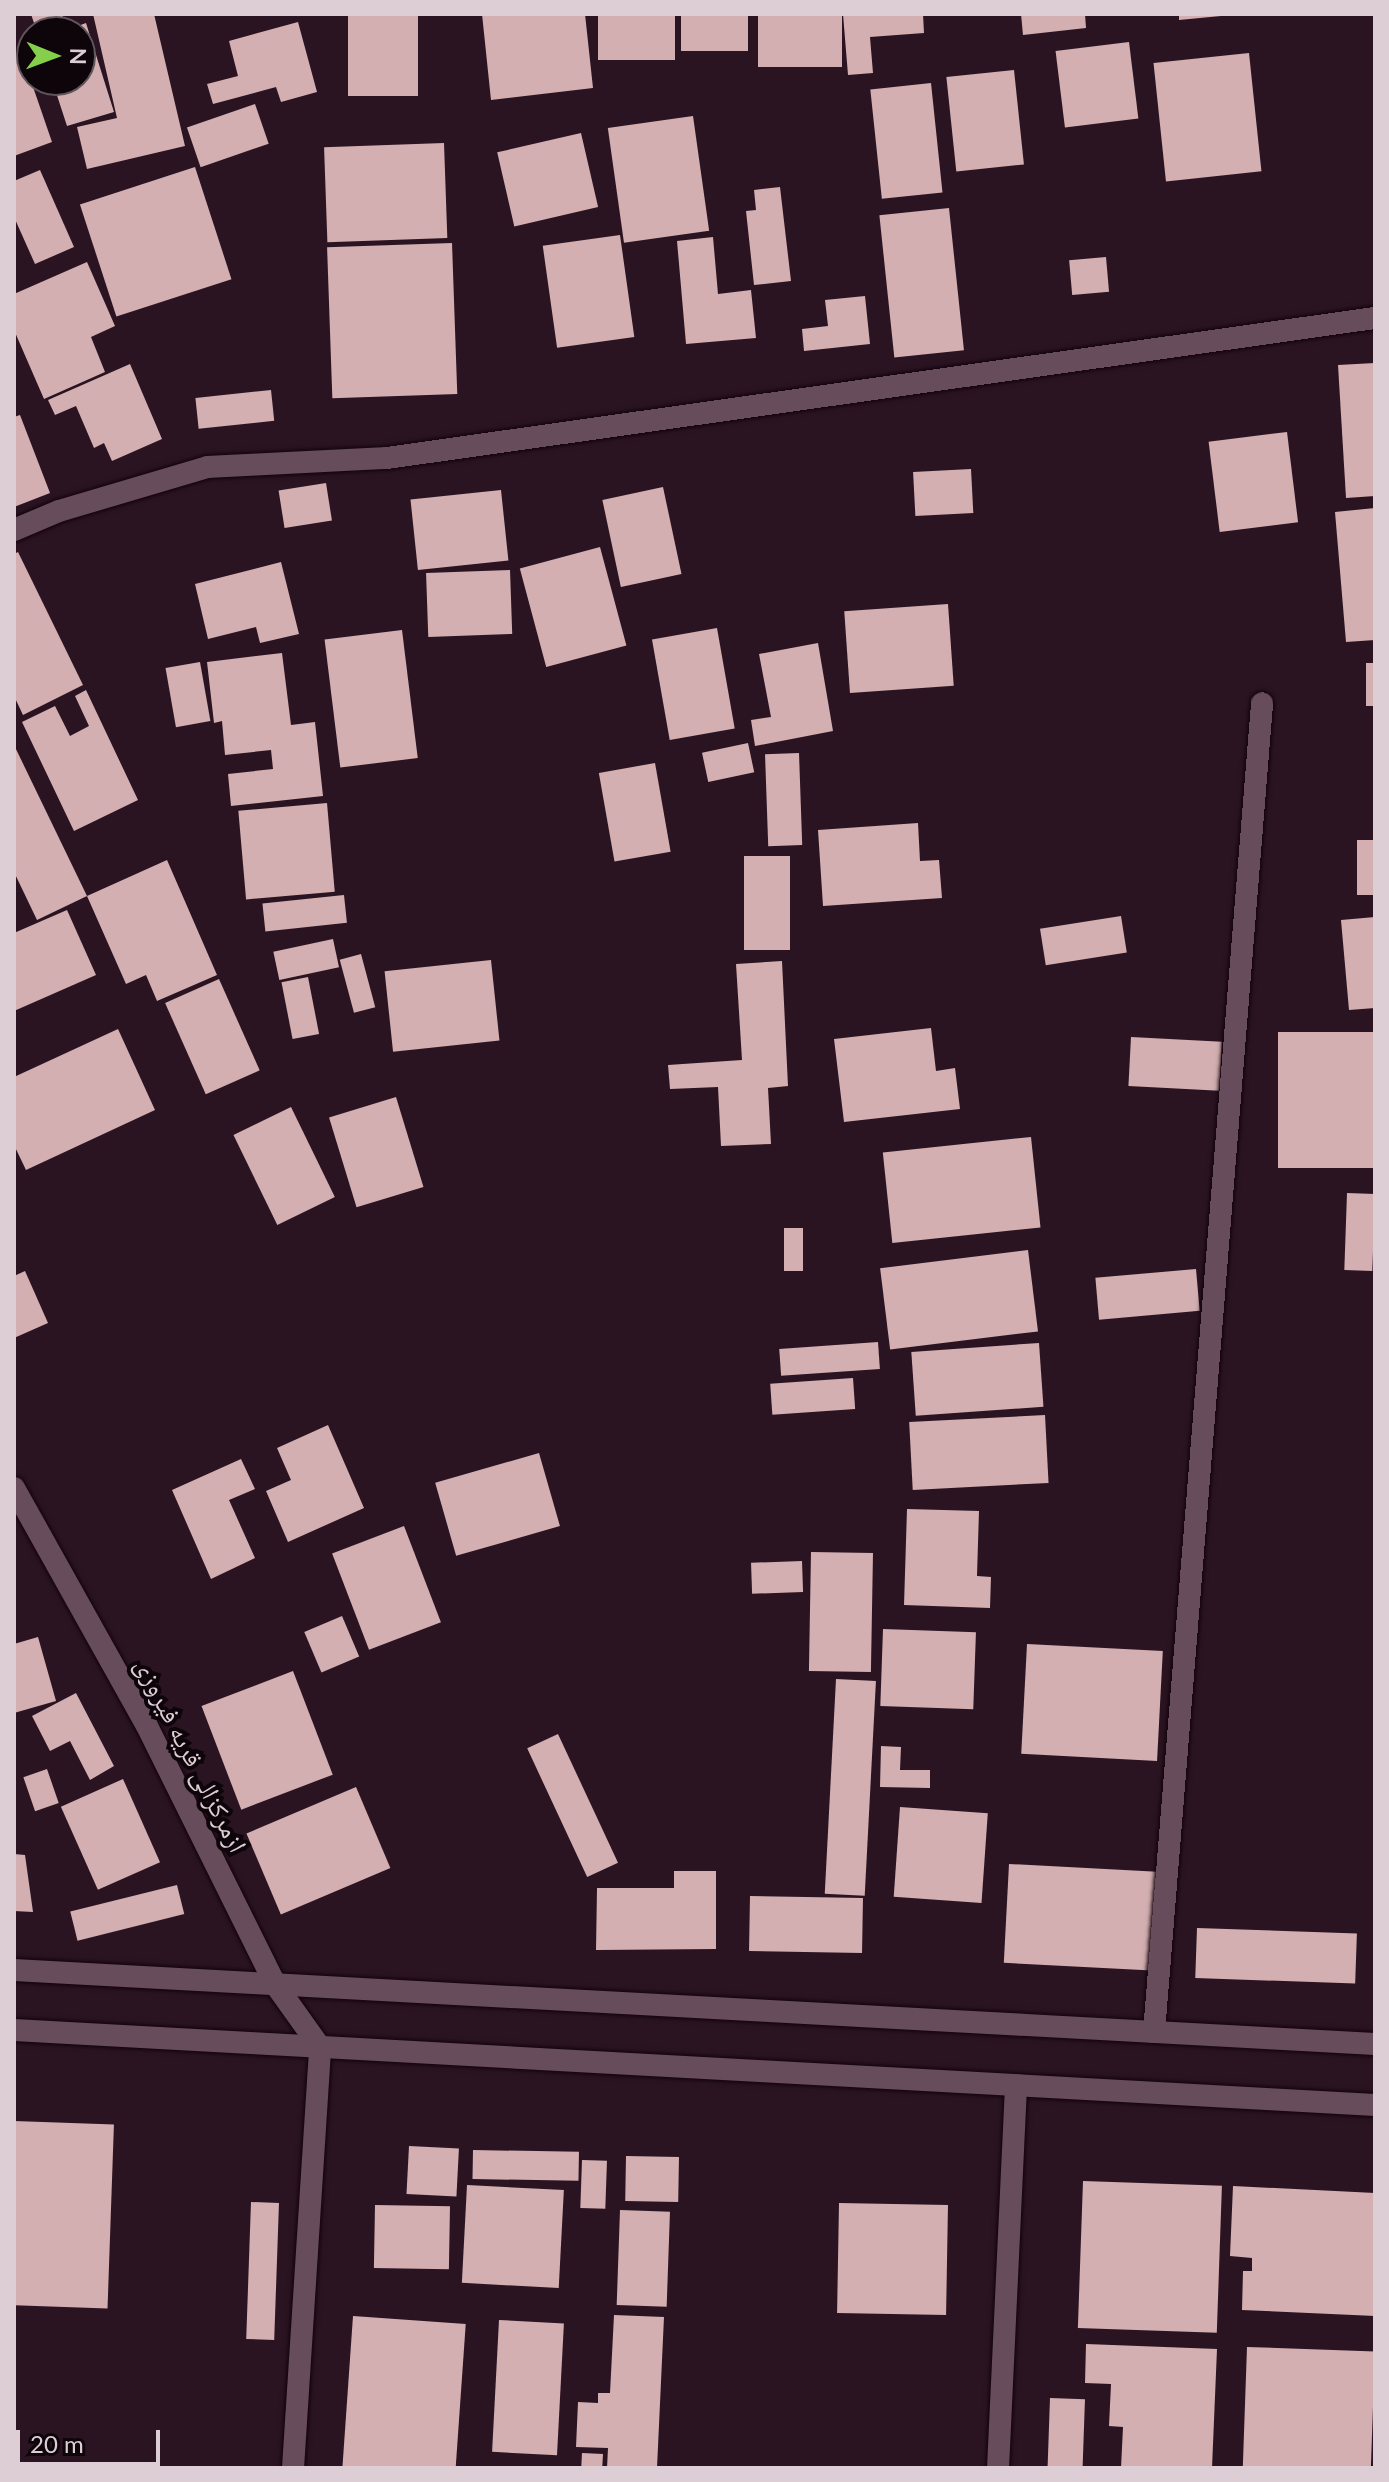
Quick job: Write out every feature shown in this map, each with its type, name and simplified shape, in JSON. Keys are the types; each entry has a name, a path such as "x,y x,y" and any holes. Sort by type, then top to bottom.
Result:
{"street":[{"path":"14,530 59,511 208,467 387,458 1375,318"},
{"path":"1154,2032 1262,703"},
{"name":"ازمرکزالی قریه فیروزی","path":"14,1488 146,1724 275,1984 320,2047"},
{"path":"14,1970 1375,2044"},
{"path":"14,2030 1375,2105"},
{"path":"293,2468 320,2047"},
{"path":"998,2468 1016,2085"}],"building":[{"path":"31,14 63,16 32,16"},
{"path":"154,14 185,146 87,169 77,127 117,118 96,16 93,16"},
{"path":"348,14 418,14 418,96 348,96"},
{"path":"482,14 585,14 593,88 491,100"},
{"path":"598,14 675,14 675,60 598,60"},
{"path":"681,14 748,14 748,51 681,51"},
{"path":"758,14 842,14 842,67 758,67"},
{"path":"843,14 923,14 924,33 870,37 873,73 848,75"},
{"path":"1021,14 1085,14 1086,28 1023,35"},
{"path":"1179,14 1221,14 1221,16 1179,20"},
{"path":"298,22 317,92 281,102 276,87 213,104 207,84 238,76 229,41"},
{"path":"1129,42 1138,118 1065,127 1056,51"},
{"path":"1249,53 1261,171 1166,181 1154,63"},
{"path":"14,55 16,96 36,96 52,142 14,156"},
{"path":"96,55 114,112 67,126 57,96 96,96"},
{"path":"1014,70 1024,164 956,172 946,77"},
{"path":"931,83 942,192 882,199 870,89"},
{"path":"255,104 269,144 201,167 187,127"},
{"path":"693,116 709,231 624,243 608,128"},
{"path":"581,133 598,207 514,226 497,152"},
{"path":"444,143 447,238 327,242 324,147"},
{"path":"195,167 231,279 116,317 80,204"},
{"path":"40,170 74,247 35,264 14,217 14,181"},
{"path":"780,187 791,281 754,285 746,211 756,210 754,190"},
{"path":"949,208 964,350 894,358 879,215"},
{"path":"620,235 634,337 557,348 543,246"},
{"path":"713,237 718,294 751,290 756,338 686,344 677,241"},
{"path":"452,243 457,394 332,398 327,247"},
{"path":"1106,257 1109,292 1072,295 1069,260"},
{"path":"87,262 115,326 91,337 105,372 44,399 14,330 14,294"},
{"path":"865,296 870,344 804,351 802,329 828,326 825,300"},
{"path":"1375,363 1375,496 1346,498 1338,365"},
{"path":"130,364 162,439 112,461 104,443 94,448 76,406 55,415 48,400"},
{"path":"271,390 274,421 199,429 195,398"},
{"path":"20,415 50,493 14,507 14,417"},
{"path":"1287,432 1298,522 1220,532 1209,442"},
{"path":"971,469 973,513 915,516 913,472"},
{"path":"326,483 332,521 285,528 279,491"},
{"path":"663,487 682,574 621,587 602,500"},
{"path":"501,490 508,561 418,570 410,500"},
{"path":"1375,508 1375,640 1346,642 1335,512"},
{"path":"600,547 626,646 546,667 520,568"},
{"path":"18,552 83,685 23,715 14,696 14,554"},
{"path":"281,562 299,634 260,643 256,627 208,639 195,584"},
{"path":"510,570 512,634 428,637 426,573"},
{"path":"948,604 954,686 850,693 844,611"},
{"path":"717,628 735,728 670,740 652,639"},
{"path":"402,630 418,758 340,768 325,640"},
{"path":"818,643 833,731 755,746 751,720 771,717 759,654"},
{"path":"282,653 291,725 315,722 323,796 231,806 228,774 273,769 271,750 225,755 222,721 214,723 207,662"},
{"path":"200,662 210,721 176,727 166,668"},
{"path":"1366,663 1375,663 1375,706 1366,706"},
{"path":"86,690 138,800 74,831 22,722 55,706 70,736 89,726 75,696"},
{"path":"748,743 754,772 708,782 702,753"},
{"path":"14,745 87,896 37,920 14,872"},
{"path":"799,753 802,845 768,846 765,754"},
{"path":"655,763 671,852 614,862 599,773"},
{"path":"327,803 335,892 246,899 238,811"},
{"path":"918,823 920,861 939,860 942,898 823,906 818,830"},
{"path":"1357,840 1375,840 1375,895 1357,895"},
{"path":"744,856 790,856 790,950 744,950"},
{"path":"167,860 217,975 157,1001 146,975 126,984 87,896"},
{"path":"344,895 347,923 265,931 262,904"},
{"path":"67,910 96,975 14,1011 14,933"},
{"path":"1121,916 1127,953 1046,965 1040,929"},
{"path":"1375,917 1375,1008 1349,1010 1341,920"},
{"path":"333,939 339,967 279,980 273,952"},
{"path":"361,954 375,1007 354,1013 340,960"},
{"path":"491,960 499,1041 393,1052 385,971"},
{"path":"782,961 788,1086 768,1088 771,1144 721,1146 718,1087 670,1089 668,1065 742,1060 736,964"},
{"path":"308,977 319,1034 293,1039 281,982"},
{"path":"219,979 260,1070 206,1094 165,1003"},
{"path":"931,1028 936,1071 955,1068 960,1109 844,1122 834,1039"},
{"path":"118,1029 155,1110 26,1170 14,1145 14,1077"},
{"path":"1278,1032 1375,1032 1375,1168 1278,1168"},
{"path":"1131,1037 1222,1042 1219,1091 1128,1086"},
{"path":"396,1097 423,1187 357,1207 329,1117"},
{"path":"291,1107 335,1197 277,1225 233,1135"},
{"path":"1031,1137 1041,1228 892,1243 883,1153"},
{"path":"1347,1193 1375,1194 1372,1271 1344,1270"},
{"path":"784,1228 803,1228 803,1271 784,1271"},
{"path":"1028,1250 1038,1331 890,1350 880,1268"},
{"path":"1196,1269 1200,1311 1099,1320 1095,1278"},
{"path":"25,1271 48,1323 14,1338 14,1276"},
{"path":"878,1342 880,1369 781,1376 779,1349"},
{"path":"1039,1343 1043,1407 916,1416 911,1352"},
{"path":"853,1378 855,1409 772,1415 770,1384"},
{"path":"1045,1415 1049,1483 913,1490 909,1422"},
{"path":"328,1425 364,1508 288,1542 266,1491 291,1480 277,1448"},
{"path":"539,1453 560,1526 456,1556 435,1483"},
{"path":"241,1459 255,1489 229,1500 255,1558 211,1579 172,1490"},
{"path":"907,1509 979,1511 977,1576 991,1577 990,1608 904,1605"},
{"path":"404,1526 441,1622 369,1650 332,1554"},
{"path":"811,1552 873,1553 871,1672 809,1671"},
{"path":"802,1561 803,1592 752,1594 751,1563"},
{"path":"342,1616 359,1657 321,1673 304,1632"},
{"path":"883,1629 976,1632 973,1709 880,1706"},
{"path":"38,1637 56,1701 14,1713 14,1644"},
{"path":"1027,1644 1163,1651 1157,1761 1021,1754"},
{"path":"293,1671 333,1775 241,1810 202,1706"},
{"path":"836,1679 876,1681 865,1896 825,1894"},
{"path":"76,1693 114,1766 90,1780 70,1741 50,1751 32,1716"},
{"path":"558,1734 618,1863 587,1877 527,1748"},
{"path":"881,1746 901,1747 900,1770 930,1770 930,1788 880,1787"},
{"path":"47,1769 59,1803 35,1811 23,1777"},
{"path":"123,1779 160,1862 98,1890 61,1807"},
{"path":"356,1787 390,1868 281,1915 246,1833"},
{"path":"900,1807 988,1813 982,1903 894,1897"},
{"path":"14,1854 25,1855 33,1912 14,1911"},
{"path":"1009,1864 1162,1872 1157,1971 1004,1963"},
{"path":"674,1871 716,1871 716,1949 596,1950 597,1888 674,1888"},
{"path":"177,1885 184,1914 78,1941 70,1912"},
{"path":"750,1896 863,1898 862,1953 749,1951"},
{"path":"1197,1928 1357,1934 1355,1984 1195,1978"},
{"path":"14,2121 114,2124 108,2308 14,2305"},
{"path":"409,2146 459,2149 456,2197 406,2194"},
{"path":"473,2150 579,2152 578,2181 472,2179"},
{"path":"626,2156 679,2157 678,2202 625,2201"},
{"path":"582,2160 607,2161 605,2209 580,2208"},
{"path":"1083,2181 1222,2186 1217,2333 1078,2328"},
{"path":"467,2185 564,2190 559,2288 462,2283"},
{"path":"1233,2186 1375,2193 1375,2316 1242,2310 1243,2271 1252,2271 1252,2258 1230,2256"},
{"path":"251,2202 279,2203 274,2340 246,2339"},
{"path":"839,2203 948,2205 946,2315 837,2313"},
{"path":"375,2205 450,2206 449,2269 374,2268"},
{"path":"620,2210 670,2212 667,2307 617,2305"},
{"path":"614,2315 664,2317 657,2468 607,2468 608,2448 576,2447 578,2402 598,2403 598,2393 610,2393"},
{"path":"353,2316 466,2324 456,2468 342,2467"},
{"path":"499,2320 564,2323 557,2455 492,2452"},
{"path":"1086,2344 1217,2349 1212,2468 1121,2468 1123,2427 1109,2426 1111,2384 1085,2383"},
{"path":"1247,2347 1375,2351 1371,2468 1243,2468"},
{"path":"1050,2398 1085,2399 1083,2468 1048,2468"},
{"path":"582,2453 603,2454 602,2468 581,2468"}]}
